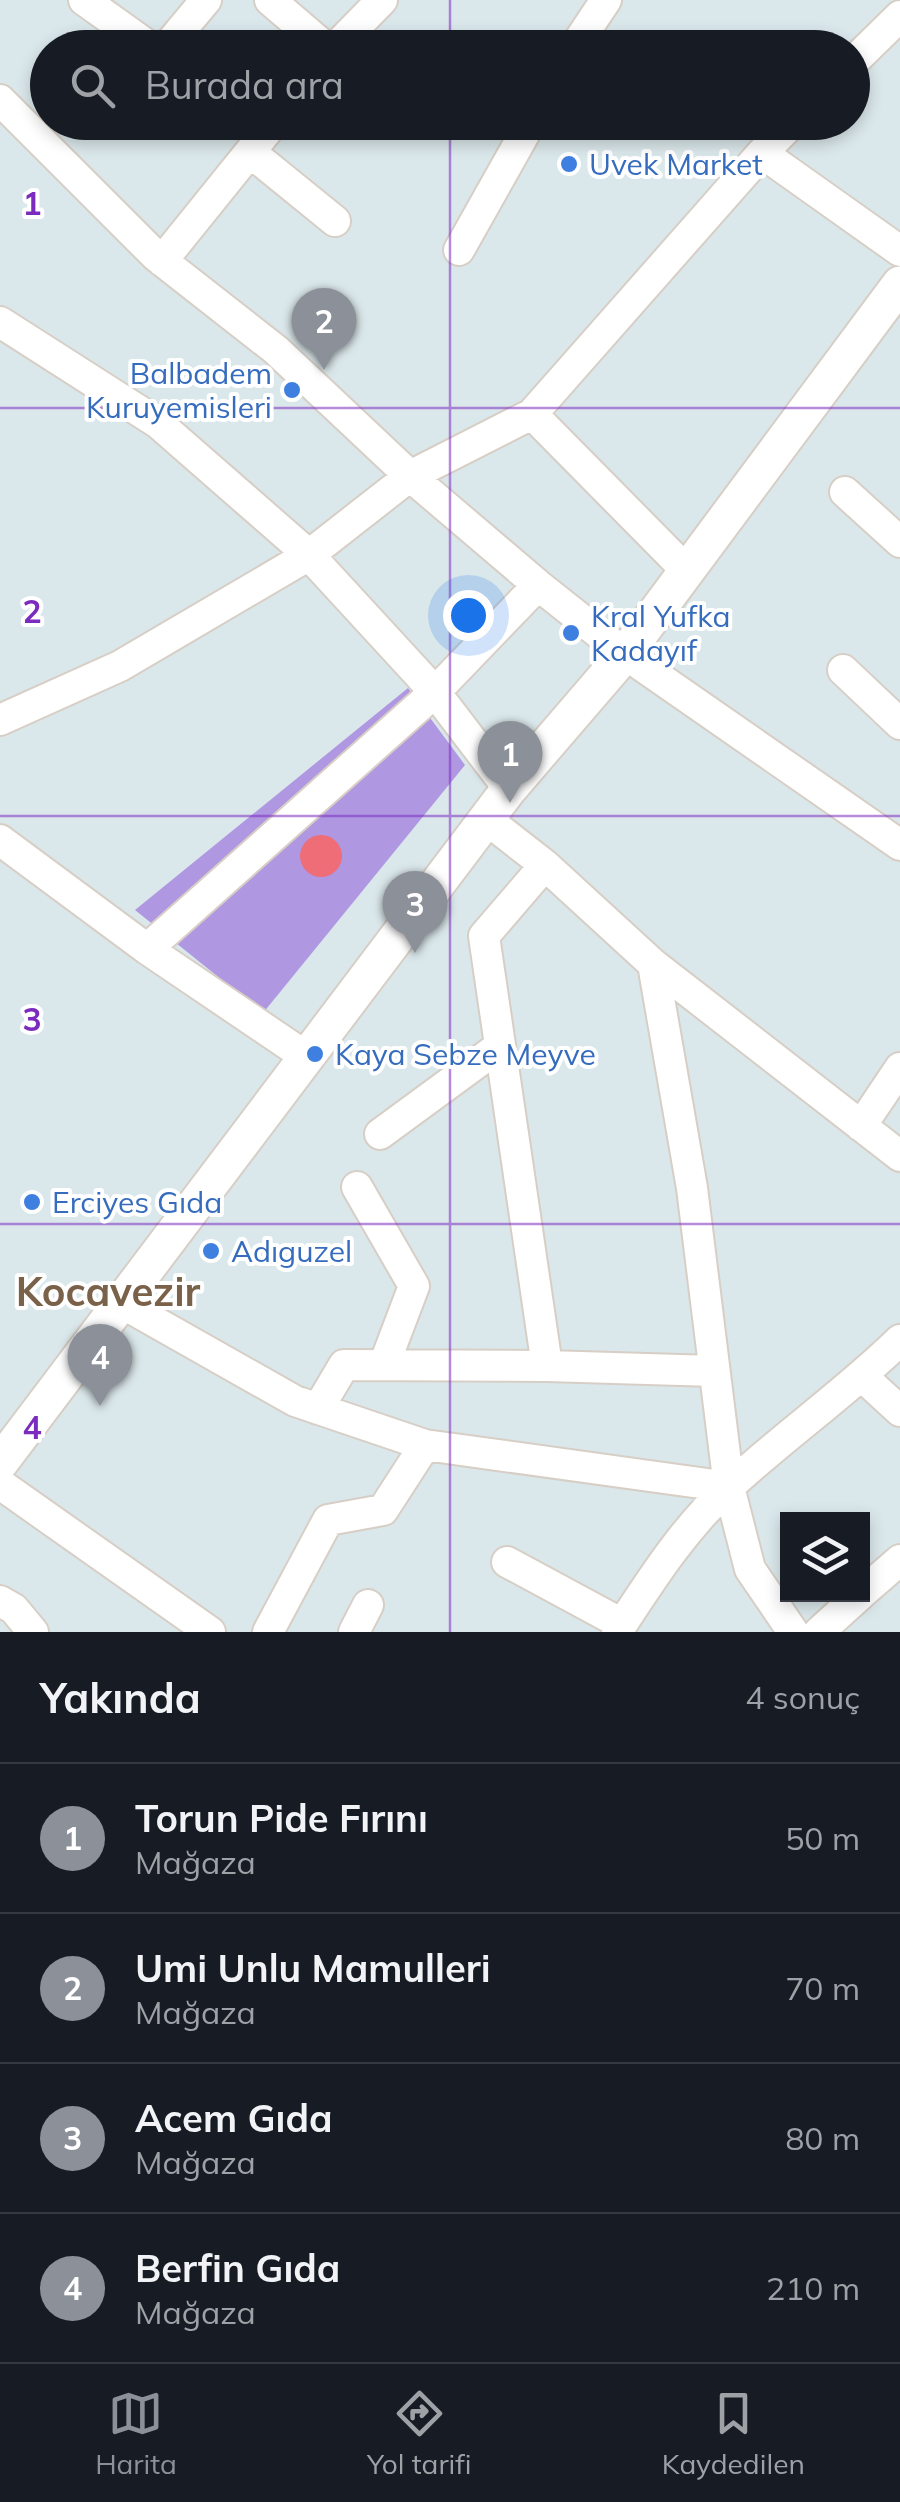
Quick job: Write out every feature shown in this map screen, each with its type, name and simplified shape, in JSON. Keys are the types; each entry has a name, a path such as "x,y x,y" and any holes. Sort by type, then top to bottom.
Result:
{"street":[{"path":"84,0 126,30"},
{"path":"181,30 206,0"},
{"path":"270,0 305,30"},
{"path":"353,30 382,0"},
{"path":"586,30 606,0"},
{"path":"870,45 900,16"},
{"path":"0,100 30,130"},
{"path":"40,140 162,261 276,350 410,476 538,585 625,654 900,845"},
{"path":"162,261 256,140"},
{"path":"269,140 336,221"},
{"path":"459,250 521,140"},
{"path":"0,720 120,666 309,555 410,476 532,414 775,140"},
{"path":"762,153 900,252"},
{"path":"0,1464 509,789 625,654 900,284"},
{"path":"4,334 158,423 309,555 434,692 509,789"},
{"path":"532,414 686,570"},
{"path":"845,492 900,542"},
{"path":"147,949 434,692 538,585"},
{"path":"842,670 900,724"},
{"path":"486,819 546,865 653,964 900,1156"},
{"path":"0,840 147,949 305,1056"},
{"path":"546,865 484,936 548,1366"},
{"path":"653,964 692,1188 728,1487 750,1569 793,1632"},
{"path":"380,1134 500,1046"},
{"path":"861,1126 900,1068"},
{"path":"356,1187 414,1286 384,1365"},
{"path":"120,1302 295,1401 425,1446 728,1487"},
{"path":"507,1562 620,1628 674,1546 728,1487 900,1340"},
{"path":"318,1409 344,1366 548,1366 714,1372"},
{"path":"862,1376 900,1411"},
{"path":"268,1632 328,1520 383,1510 425,1446"},
{"path":"0,1484 210,1632"},
{"path":"870,1587 900,1560"},
{"path":"0,1601 14,1609 33,1632"},
{"path":"819,1632 853,1602"}],"shaded area":[{"path":"408,688 465,765 263,1013 135,910"},
{"path":"321,835 336,841 342,856 336,871 321,877 306,871 300,856 306,841"}],"place":[{"name":"Uvek Market","path":"569,164"},
{"name":"Umi Unlu Mamulleri","path":"324,370"},
{"name":"Balbadem Kuruyemisleri","path":"292,390"},
{"name":"Kral Yufka Kadayıf","path":"571,633"},
{"name":"Torun Pide Fırını","path":"510,803"},
{"name":"Acem Gıda","path":"415,953"},
{"name":"Kaya Sebze Meyve","path":"315,1054"},
{"name":"Erciyes Gıda","path":"32,1202"},
{"name":"Adıguzel","path":"211,1251"},
{"name":"Berfin Gıda","path":"100,1406"}],"district":[{"name":"Kocavezir","path":"108,1291"}]}
